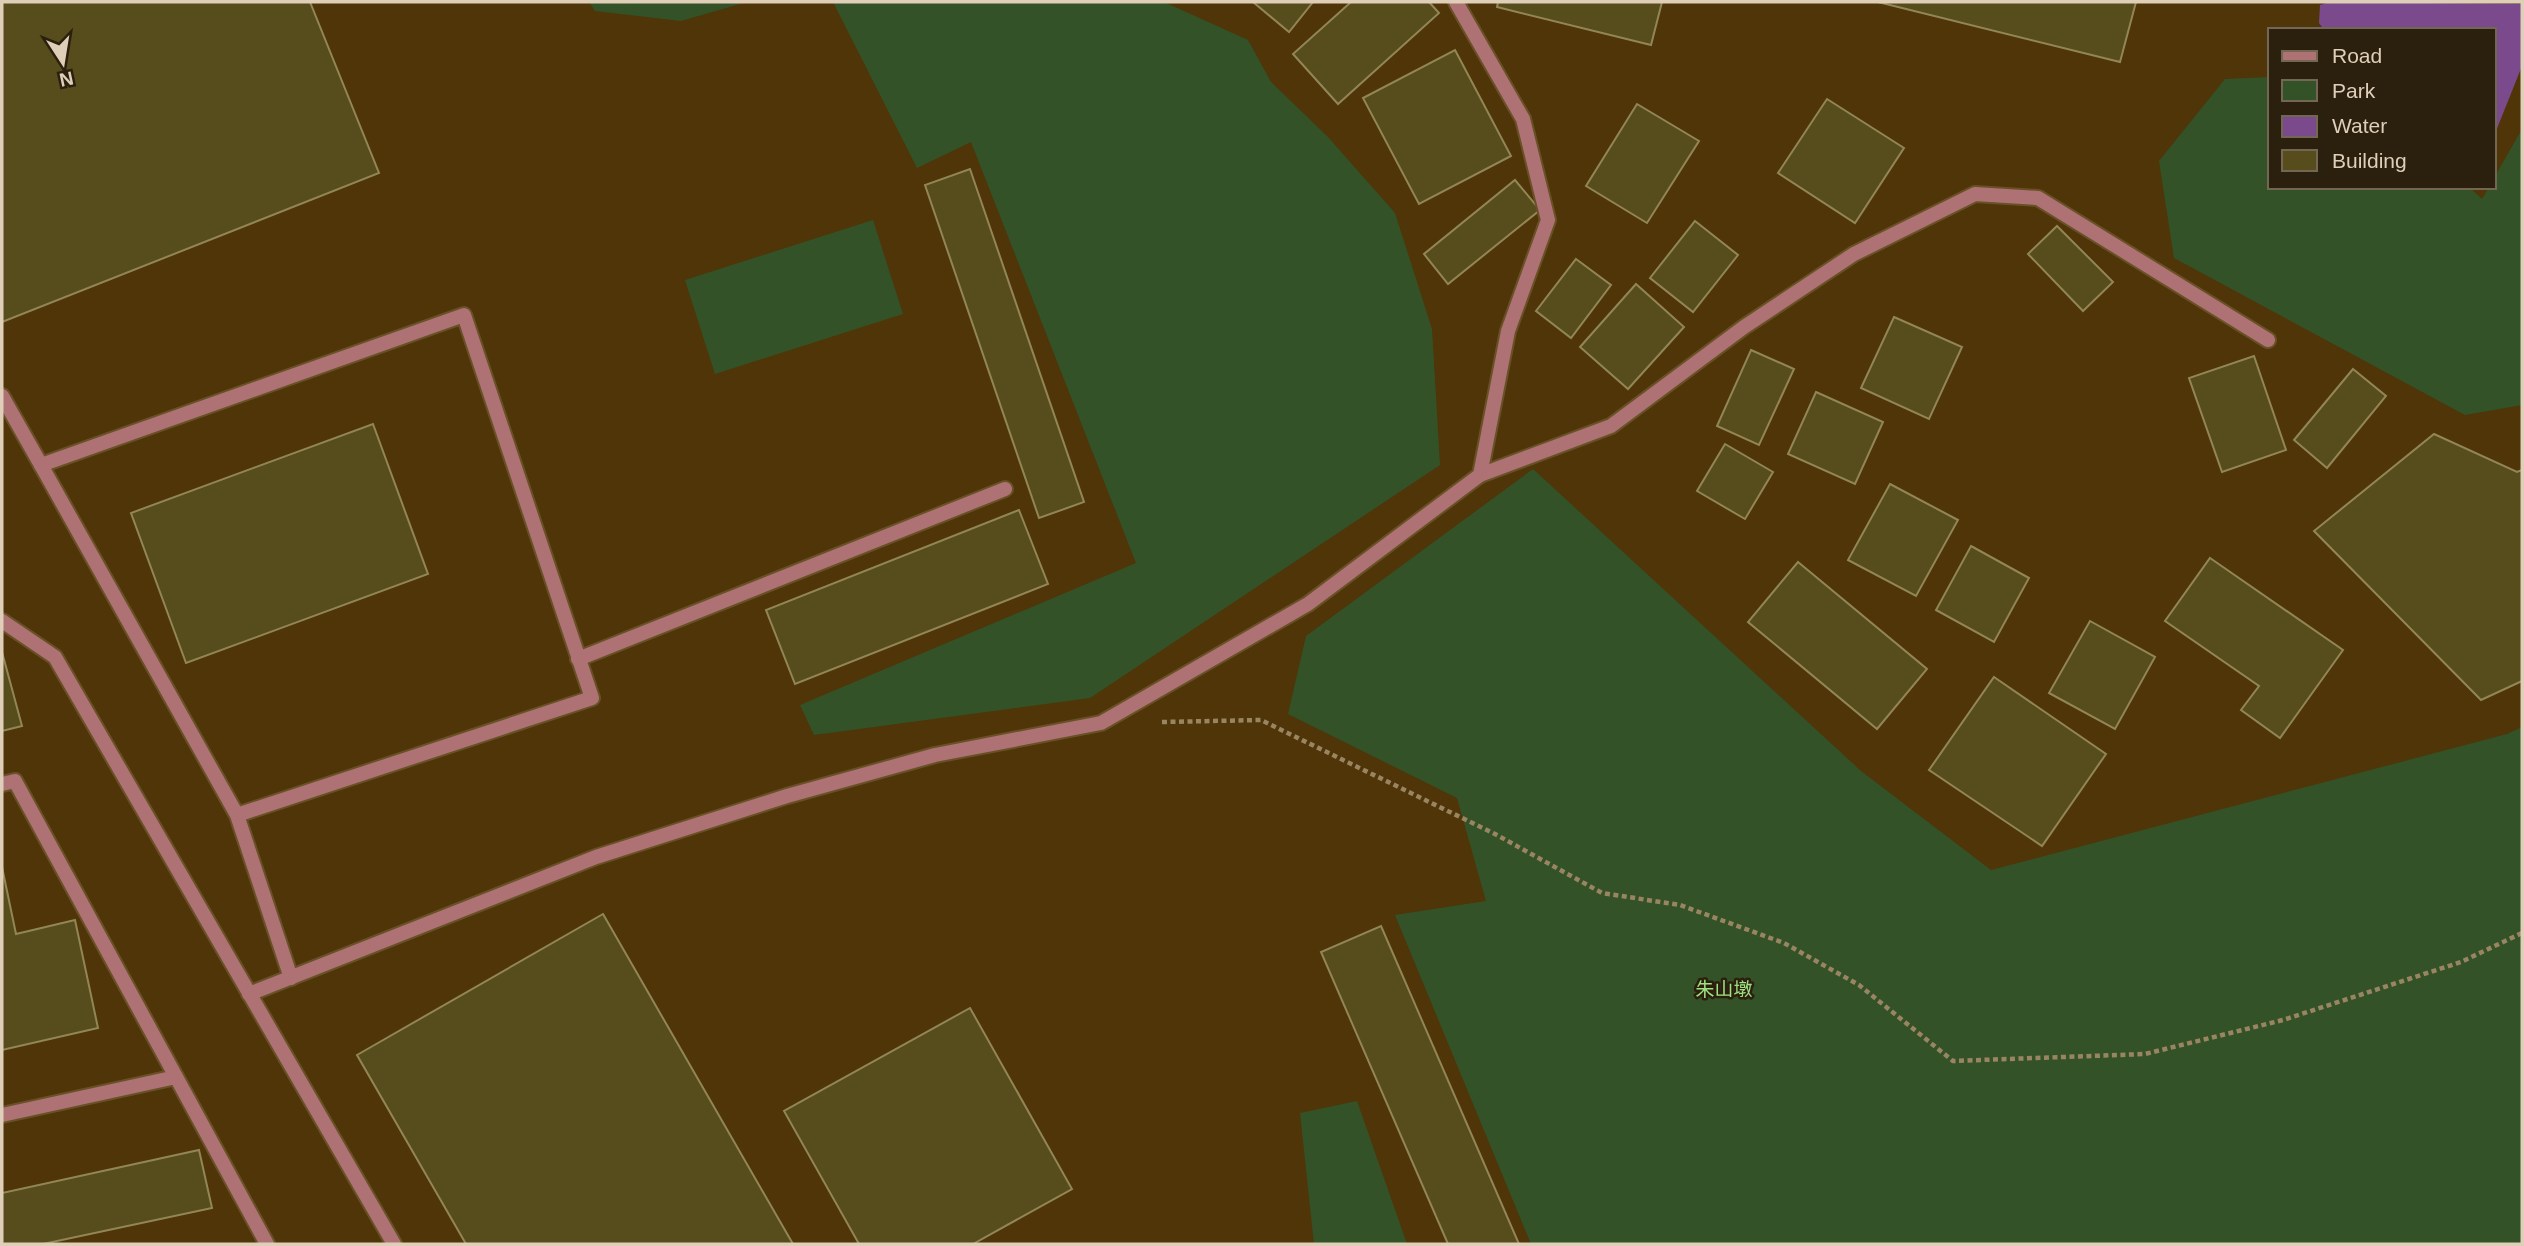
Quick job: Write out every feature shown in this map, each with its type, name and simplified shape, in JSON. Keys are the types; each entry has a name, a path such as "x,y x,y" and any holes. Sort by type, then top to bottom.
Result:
{"street":[{"path":"1455,2 1523,119 1548,220 1508,331 1480,475"},
{"path":"249,994 596,857 787,796 935,755 1101,723 1308,604 1480,475 1611,426 1744,327 1854,254 1975,194 2038,198 2268,340"},
{"path":"41,465 464,316 592,698 237,815"},
{"path":"2,396 237,815 291,978"},
{"path":"578,659 1005,489"},
{"path":"2,621 55,657 394,1244"},
{"path":"2,784 15,781 267,1244"},
{"path":"2,1115 176,1077"}],"path":[{"path":"1153,722 1261,720 1495,834 1602,893 1680,905 1784,943 1859,985 1953,1061 2146,1054 2283,1020 2460,961 2522,933"}],"green space":[{"path":"589,2 747,2 681,21 595,11"},
{"path":"833,2 1164,2 1248,40 1271,82 1328,137 1395,213 1432,329 1440,465 1090,698 814,735 800,705 1136,563 971,142 917,168"},
{"path":"2268,77 2268,189 2471,189 2482,199 2488,189 2496,189 2496,174 2522,129 2522,405 2465,415 2174,258 2159,161 2225,79"},
{"path":"873,220 903,314 715,374 685,280"},
{"name":"朱山墩","path":"1533,469 1861,771 1991,870 2507,734 2522,727 2522,1244 1531,1244 1395,915 1486,901 1457,798 1288,714 1306,636"},
{"path":"1357,1101 1407,1244 1314,1244 1300,1113"}],"water":[{"path":"2330,2 2522,4 2522,66 2496,131 2496,28 2323,28 2319,23 2320,5"}],"building":[{"path":"2,2 310,2 379,173 2,322"},
{"path":"1253,2 1313,2 1289,32"},
{"path":"1351,2 1429,2 1439,13 1338,104 1293,54"},
{"path":"1498,2 1662,2 1651,45 1497,7"},
{"path":"1878,2 2136,2 2120,62"},
{"path":"1455,50 1511,156 1419,204 1363,98"},
{"path":"1827,99 1904,148 1855,223 1778,173"},
{"path":"1637,104 1699,141 1647,223 1586,186"},
{"path":"970,169 1084,502 1039,518 925,185"},
{"path":"1515,180 1540,210 1448,284 1424,254"},
{"path":"1695,221 1738,255 1693,312 1650,278"},
{"path":"2057,226 2113,282 2083,311 2028,254"},
{"path":"1576,259 1611,285 1571,338 1536,311"},
{"path":"1636,284 1684,327 1628,389 1580,347"},
{"path":"1894,317 1962,347 1929,419 1861,388"},
{"path":"1751,350 1794,369 1759,445 1717,426"},
{"path":"2254,356 2286,450 2222,472 2189,378"},
{"path":"2353,369 2386,396 2327,468 2294,440"},
{"path":"1816,392 1883,422 1855,484 1788,454"},
{"path":"373,424 428,574 186,663 131,513"},
{"path":"2434,434 2517,472 2522,470 2522,681 2481,700 2314,531"},
{"path":"1725,444 1773,472 1745,519 1697,491"},
{"path":"1890,484 1958,520 1916,596 1848,560"},
{"path":"1019,510 1048,584 795,684 766,610"},
{"path":"1971,546 2029,578 1994,642 1936,610"},
{"path":"2210,558 2343,650 2280,738 2241,710 2259,686 2165,621"},
{"path":"1798,562 1927,669 1877,729 1748,622"},
{"path":"2090,621 2155,657 2115,729 2049,693"},
{"path":"2,652 22,726 2,731"},
{"path":"1994,677 2106,754 2042,846 1929,770"},
{"path":"2,867 16,934 75,920 98,1028 2,1050"},
{"path":"603,914 793,1244 466,1244 357,1055"},
{"path":"1381,926 1519,1244 1448,1244 1321,952"},
{"path":"970,1008 1072,1189 973,1244 859,1244 784,1111"},
{"path":"199,1150 212,1208 43,1244 2,1244 2,1193"}]}
